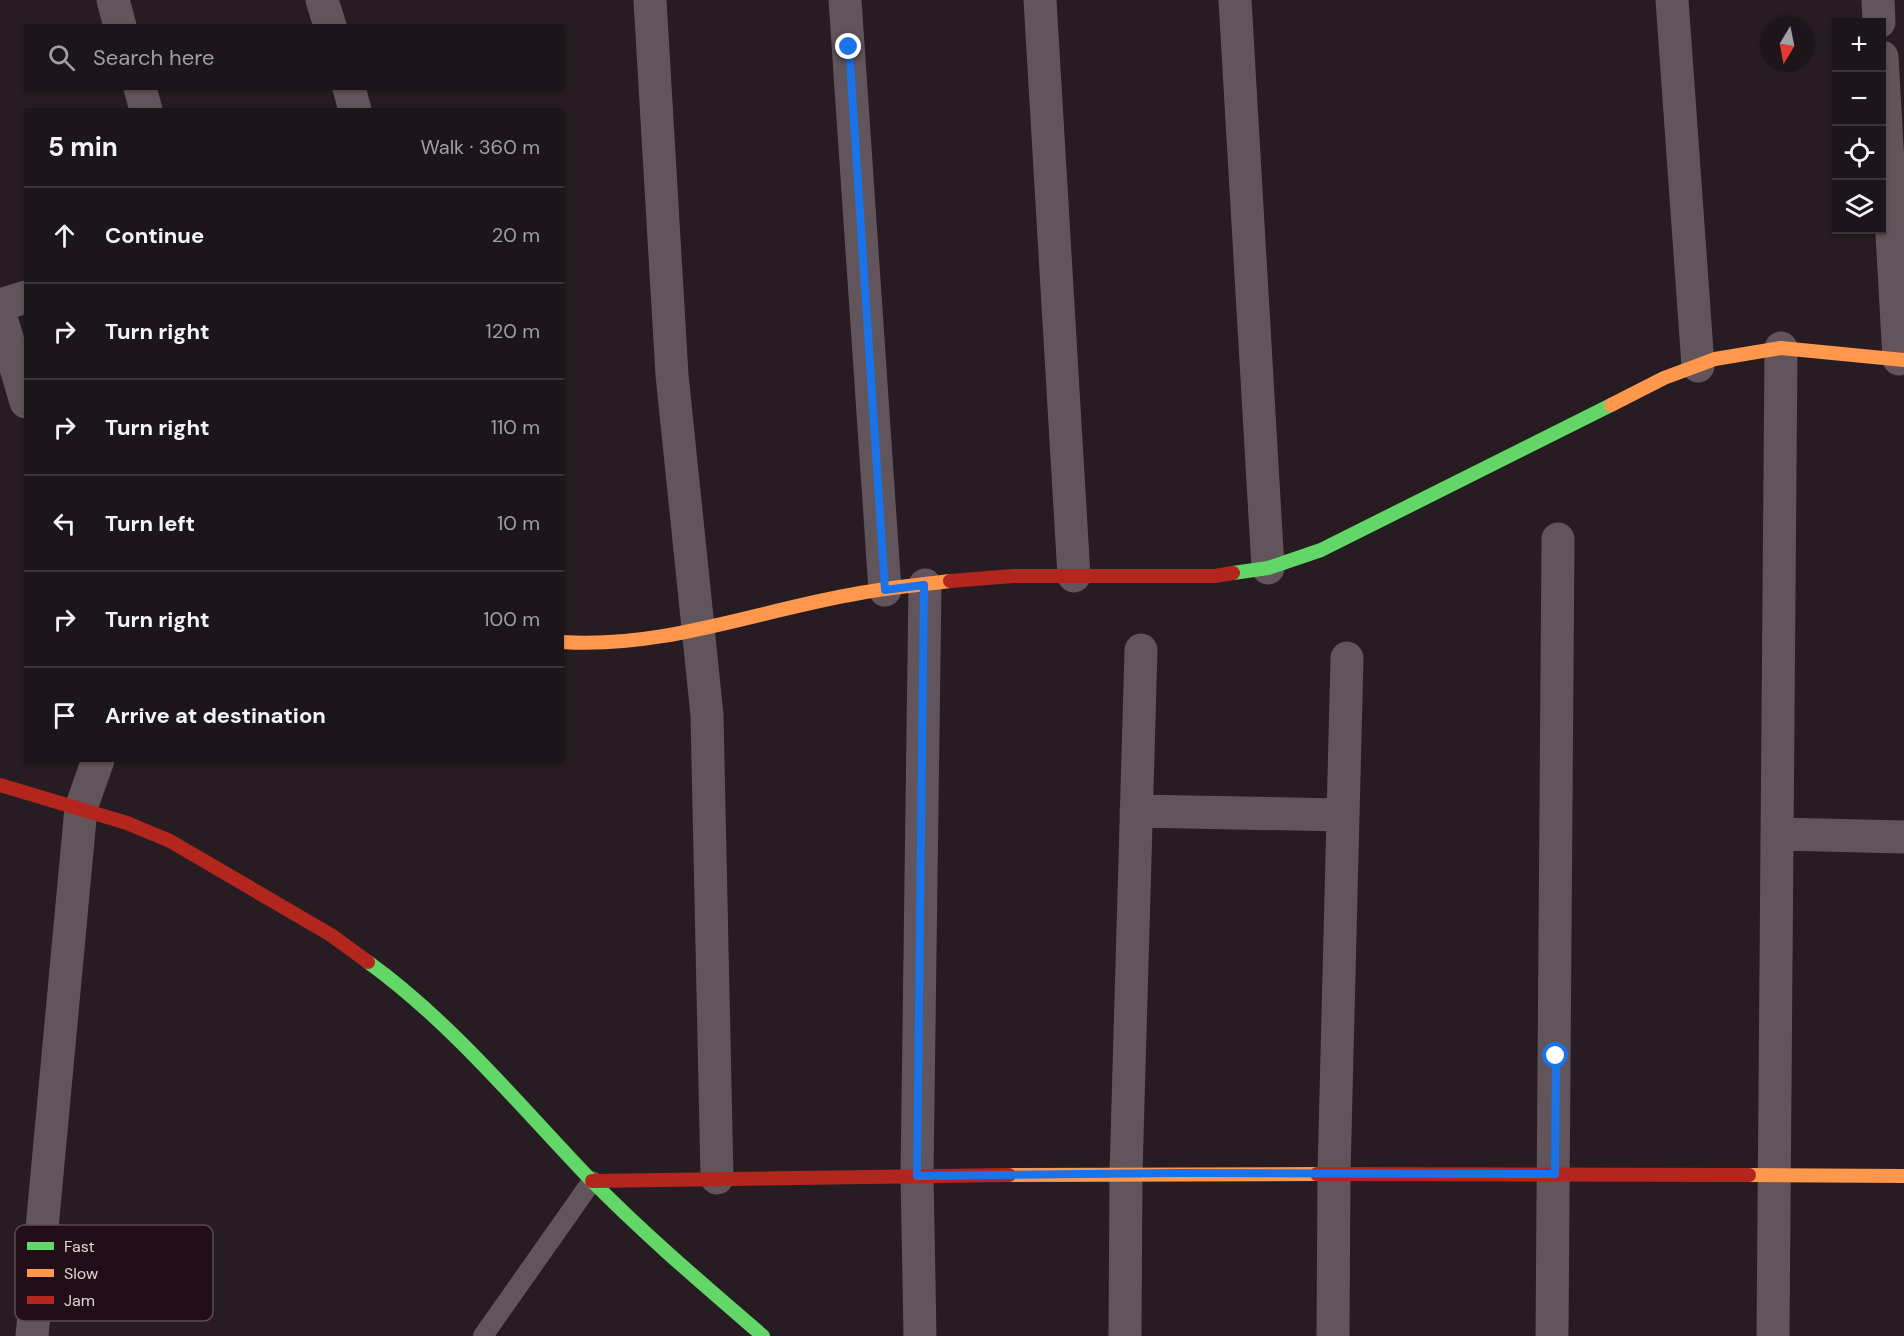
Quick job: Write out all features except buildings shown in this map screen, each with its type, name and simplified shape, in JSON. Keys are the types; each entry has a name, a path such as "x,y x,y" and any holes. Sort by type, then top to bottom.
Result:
{"street":[{"path":"112,0 119,24"},
{"path":"322,0 329,24"},
{"path":"650,0 672,375 707,715 717,1178"},
{"path":"845,0 885,590"},
{"path":"1040,0 1074,576"},
{"path":"1235,0 1268,568"},
{"path":"1672,0 1698,366"},
{"path":"1878,0 1880,18"},
{"path":"564,642 633,640 697,631 854,594 924,585 1002,577 1215,576 1268,568 1321,550 1664,378 1698,366 1726,357 1781,348 1902,359 1882,72"},
{"path":"141,90 145,108"},
{"path":"350,90 354,108"},
{"path":"0,305 24,298"},
{"path":"0,314 24,395"},
{"path":"1773,1336 1779,834 1781,348"},
{"path":"1552,1336 1558,539"},
{"path":"920,1336 917,1176 924,585"},
{"path":"1125,1336 1126,1173 1141,650"},
{"path":"1333,1336 1334,1173 1347,658"},
{"path":"42,1225 81,808 97,762"},
{"path":"0,785 81,808 170,842 209,862 340,942 387,976 439,1021 592,1181 663,1250 763,1336"},
{"path":"1136,811 1343,815"},
{"path":"1779,834 1904,837"},
{"path":"592,1181 1126,1173 1904,1176"},
{"path":"32,1336 33,1321"}],"lane":[{"path":"483,1336 592,1181"}],"traffic: fast":[{"path":"1233,573 1268,568 1321,550 1611,405"},
{"path":"368,962 428,1011 456,1038 632,1220 763,1336"}],"traffic: slow":[{"path":"1611,405 1664,378 1715,359 1781,348 1904,360"},
{"path":"564,642 600,643 636,640 709,627 855,594 950,581"},
{"path":"1009,1175 1317,1174"},
{"path":"1749,1175 1904,1176"}],"traffic: jam":[{"path":"950,581 1013,576 1215,576 1233,573"},
{"path":"0,785 127,823 170,841 331,935 368,962"},
{"path":"1317,1174 1749,1175"},
{"path":"592,1181 1009,1175"}],"route":[{"path":"849,47 885,590 924,585 917,1176 1176,1173 1555,1174 1556,1056"}]}
